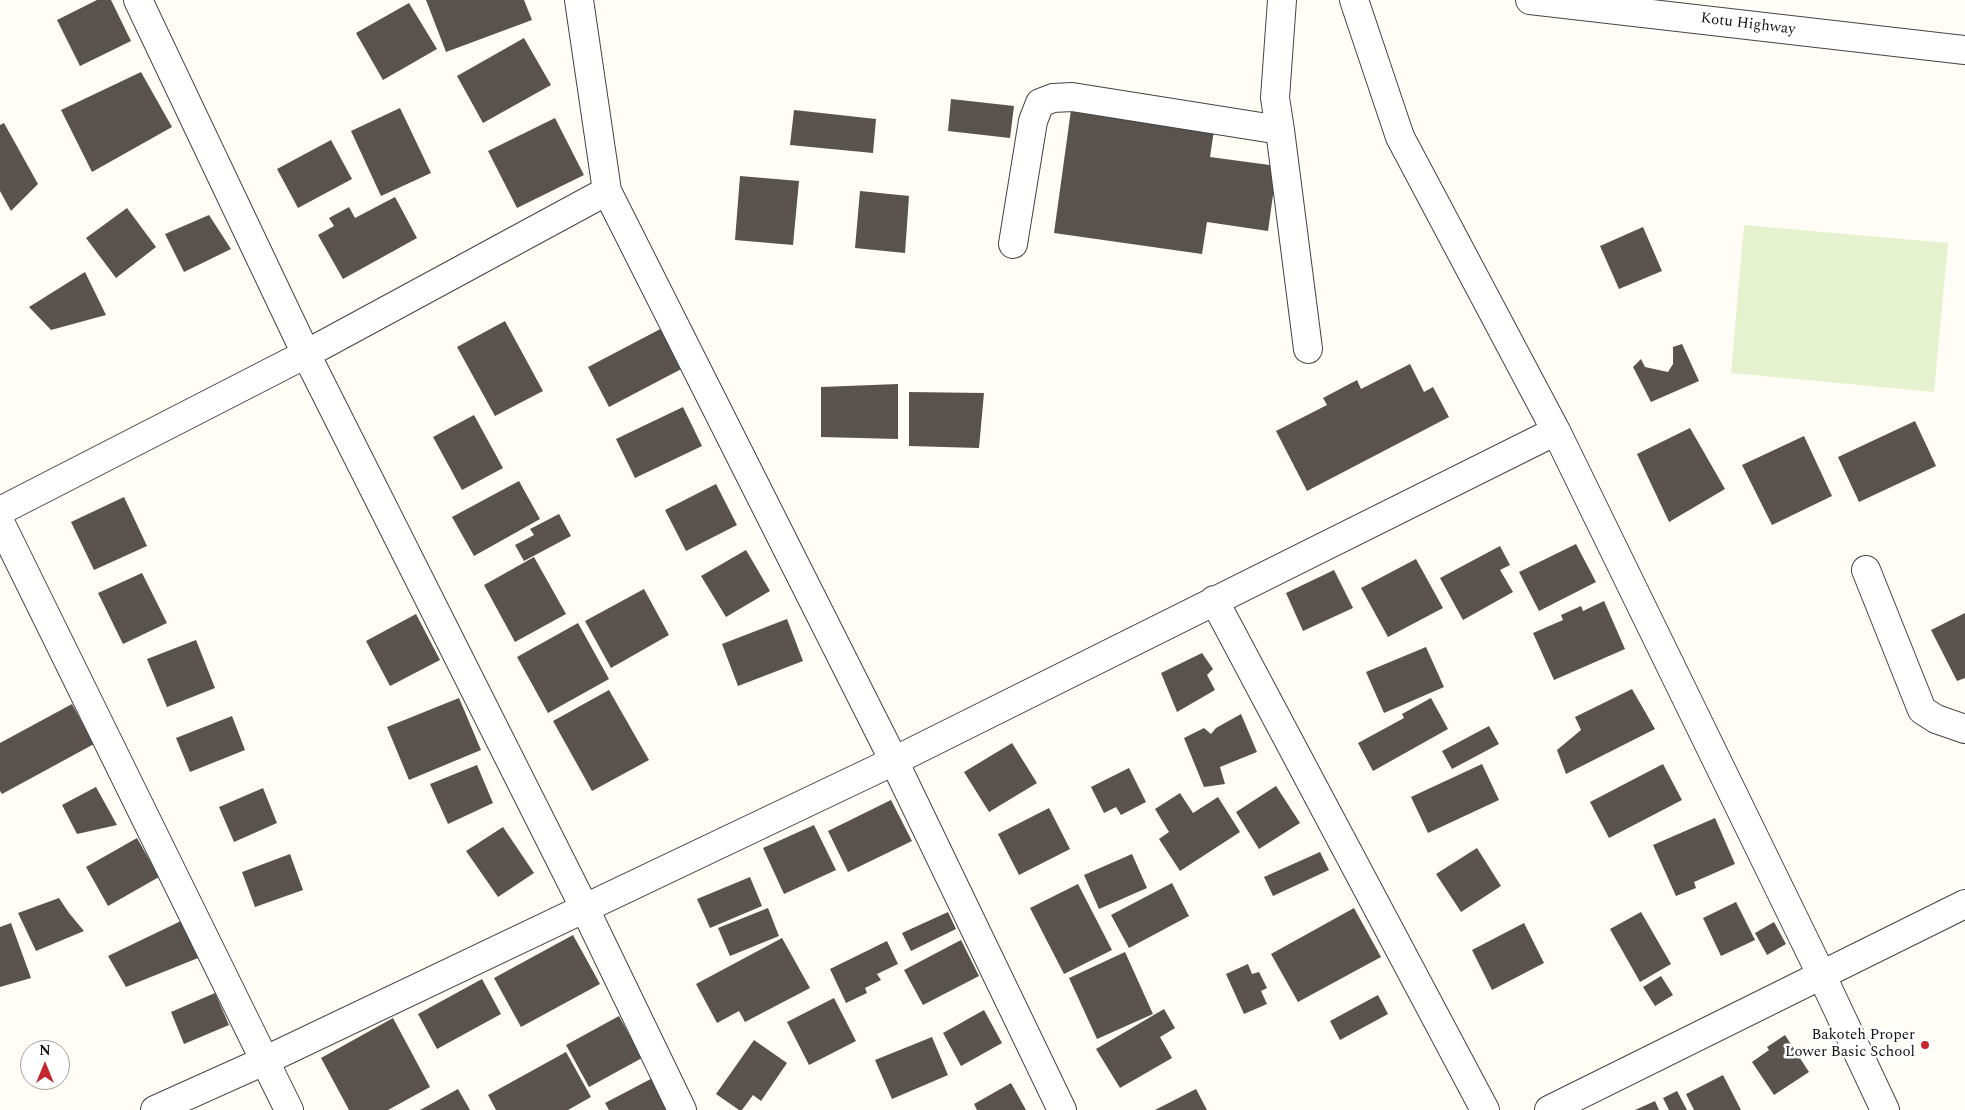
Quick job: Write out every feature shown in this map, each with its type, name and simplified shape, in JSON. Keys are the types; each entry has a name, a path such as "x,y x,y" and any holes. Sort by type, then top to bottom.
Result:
{"street":[{"path":"138,0 306,354 584,907 682,1110"},
{"path":"579,0 607,191 894,761 1062,1110"},
{"path":"1282,0 1275,98 1308,349"},
{"path":"1354,0 1400,137 1556,431 1822,976 1885,1110"},
{"name":"Kotu Highway","path":"1530,0 1965,50"},
{"path":"1013,244 1033,121 1040,103 1053,98 1072,97 1280,130"},
{"path":"0,511 306,354 607,191"},
{"path":"155,1110 264,1061 894,761 1556,431"},
{"path":"0,522 289,1110"},
{"path":"1866,570 1922,710 1936,719 1965,729"},
{"path":"1214,600 1485,1110"},
{"path":"1549,1110 1965,904"}],"green space":[{"path":"1744,225 1948,243 1934,392 1731,373"}],"building":[{"path":"97,0 111,0 131,41 80,66 57,20"},
{"path":"426,0 524,0 532,20 446,52"},
{"path":"409,3 437,49 383,80 356,33"},
{"path":"524,38 551,85 483,123 457,76"},
{"path":"141,72 172,127 92,172 61,110"},
{"path":"951,99 1014,106 1010,138 948,131"},
{"path":"400,108 431,173 381,196 351,131"},
{"path":"794,110 876,119 873,153 790,145"},
{"path":"1071,110 1214,130 1210,157 1277,166 1268,231 1207,222 1202,254 1054,233"},
{"path":"555,118 584,175 517,208 488,151"},
{"path":"4,123 38,184 11,211 0,191 0,125"},
{"path":"331,140 352,179 298,208 277,169"},
{"path":"740,176 799,181 793,245 735,240"},
{"path":"860,191 909,196 905,253 855,248"},
{"path":"395,197 417,238 343,279 318,235 334,226 329,218 349,207 355,218"},
{"path":"127,208 156,247 116,278 86,238"},
{"path":"209,215 231,249 184,272 165,234"},
{"path":"1643,227 1662,271 1619,289 1600,246"},
{"path":"85,272 106,315 51,330 29,307"},
{"path":"505,321 543,391 495,416 457,347"},
{"path":"668,325 689,365 609,407 588,367"},
{"path":"1682,344 1699,381 1651,402 1633,367 1641,359 1645,367 1668,372 1673,364 1673,347"},
{"path":"1410,364 1424,392 1433,387 1449,417 1307,491 1276,431 1327,405 1323,398 1357,380 1361,389"},
{"path":"898,384 898,439 821,437 821,387"},
{"path":"909,392 984,393 979,448 909,446"},
{"path":"683,407 702,446 635,478 616,439"},
{"path":"474,415 503,468 462,490 433,437"},
{"path":"1915,421 1936,466 1859,502 1838,457"},
{"path":"1690,428 1725,489 1669,522 1637,454"},
{"path":"1804,436 1832,496 1772,525 1742,465"},
{"path":"519,481 540,519 474,556 452,517"},
{"path":"716,484 737,525 686,551 665,510"},
{"path":"124,497 147,546 94,570 71,522"},
{"path":"559,514 571,536 524,561 515,545 534,535 530,529"},
{"path":"1576,544 1596,582 1539,611 1519,572"},
{"path":"1500,546 1510,565 1500,570 1513,592 1463,620 1440,578"},
{"path":"746,550 770,591 726,617 701,576"},
{"path":"534,557 566,614 515,642 484,585"},
{"path":"1416,559 1443,608 1388,637 1361,588"},
{"path":"1334,570 1353,608 1303,631 1286,593"},
{"path":"142,573 167,623 123,644 98,593"},
{"path":"644,589 669,635 611,668 585,621"},
{"path":"1604,601 1625,649 1554,680 1533,633 1563,620 1561,615 1581,606 1583,611"},
{"path":"1965,613 1965,678 1957,681 1931,630"},
{"path":"416,614 440,660 390,686 366,641"},
{"path":"787,619 803,661 738,686 722,644"},
{"path":"578,623 609,679 548,713 517,657"},
{"path":"196,640 215,688 167,707 147,659"},
{"path":"1426,647 1444,687 1384,713 1366,672"},
{"path":"1202,653 1213,669 1207,675 1215,690 1177,712 1161,673"},
{"path":"1632,689 1655,729 1566,774 1557,750 1581,730 1575,717"},
{"path":"609,690 649,760 592,791 553,721"},
{"path":"459,698 481,750 409,780 387,727"},
{"path":"1431,698 1448,729 1373,771 1358,743 1404,718 1402,714"},
{"path":"72,704 94,744 2,794 0,791 0,743"},
{"path":"1241,714 1257,752 1220,767 1225,784 1204,787 1184,738 1204,728 1211,734 1216,728"},
{"path":"232,716 245,750 190,772 176,738"},
{"path":"1489,726 1499,744 1452,769 1442,751"},
{"path":"1012,743 1037,783 989,812 964,772"},
{"path":"1482,764 1499,800 1428,833 1411,797"},
{"path":"1663,764 1682,800 1609,838 1590,802"},
{"path":"477,765 493,803 448,824 430,784"},
{"path":"1129,768 1146,802 1121,815 1116,807 1104,813 1091,787"},
{"path":"1276,786 1300,823 1259,849 1236,812"},
{"path":"96,787 117,825 77,834 62,805"},
{"path":"263,788 277,823 234,842 219,807"},
{"path":"1180,793 1193,813 1218,797 1240,832 1180,871 1159,839 1169,832 1155,809"},
{"path":"891,800 912,841 848,872 828,831"},
{"path":"1049,808 1070,849 1019,875 998,834"},
{"path":"1715,818 1735,864 1694,882 1696,888 1676,896 1653,845"},
{"path":"814,825 836,870 784,894 763,848"},
{"path":"503,827 534,873 498,897 466,851"},
{"path":"137,838 159,877 108,906 86,867"},
{"path":"1477,848 1501,886 1461,912 1436,874"},
{"path":"1320,852 1329,870 1273,896 1264,877"},
{"path":"290,854 303,890 255,907 242,872"},
{"path":"1132,854 1147,888 1099,909 1084,875"},
{"path":"750,877 762,906 710,928 697,899"},
{"path":"1172,883 1189,916 1129,948 1111,915"},
{"path":"1078,884 1112,950 1064,974 1030,908"},
{"path":"59,898 84,931 36,951 18,913"},
{"path":"1736,902 1755,940 1721,956 1703,918"},
{"path":"768,908 779,936 730,956 718,928"},
{"path":"1354,908 1381,957 1298,1002 1271,954"},
{"path":"948,912 956,929 911,951 902,933"},
{"path":"1641,912 1671,964 1640,982 1610,929"},
{"path":"181,921 203,956 126,987 108,956"},
{"path":"1774,922 1786,944 1767,955 1755,933"},
{"path":"11,923 31,978 0,987 0,927"},
{"path":"1524,923 1544,963 1492,990 1472,950"},
{"path":"573,935 600,984 521,1027 494,978"},
{"path":"782,938 810,988 745,1022 739,1011 717,1023 696,984"},
{"path":"961,940 979,976 923,1005 904,970"},
{"path":"887,941 898,964 877,974 881,980 865,988 867,993 846,1003 830,969"},
{"path":"1125,952 1153,1014 1097,1039 1069,978"},
{"path":"1248,964 1252,974 1259,972 1267,988 1261,991 1267,1004 1244,1014 1226,974"},
{"path":"1661,976 1673,995 1655,1006 1643,987"},
{"path":"482,979 501,1014 437,1049 418,1014"},
{"path":"215,993 229,1025 184,1044 171,1012"},
{"path":"1378,995 1388,1014 1340,1040 1330,1021"},
{"path":"834,998 856,1041 809,1065 787,1022"},
{"path":"1164,1009 1175,1028 1160,1037 1172,1058 1120,1088 1096,1049"},
{"path":"984,1010 1002,1043 961,1066 943,1033"},
{"path":"619,1016 642,1058 589,1087 566,1045"},
{"path":"393,1018 430,1087 388,1110 349,1110 321,1058"},
{"path":"1785,1035 1809,1072 1774,1095 1752,1062 1769,1050 1767,1047"},
{"path":"932,1037 948,1075 892,1099 875,1060"},
{"path":"754,1040 787,1063 761,1101 753,1095 742,1110 739,1110 716,1094"},
{"path":"566,1052 591,1097 568,1110 496,1110 488,1095"},
{"path":"664,1072 685,1110 609,1110 605,1103"},
{"path":"1723,1075 1741,1110 1694,1110 1686,1094"},
{"path":"1011,1083 1026,1110 977,1110 974,1104"},
{"path":"458,1089 470,1110 420,1110"},
{"path":"1196,1089 1207,1110 1155,1110"},
{"path":"1677,1091 1687,1110 1669,1110 1663,1098"},
{"path":"1655,1101 1659,1110 1635,1110"}],"place":[{"name":"Bakoteh Proper Lower Basic School","path":"1925,1045"}]}
